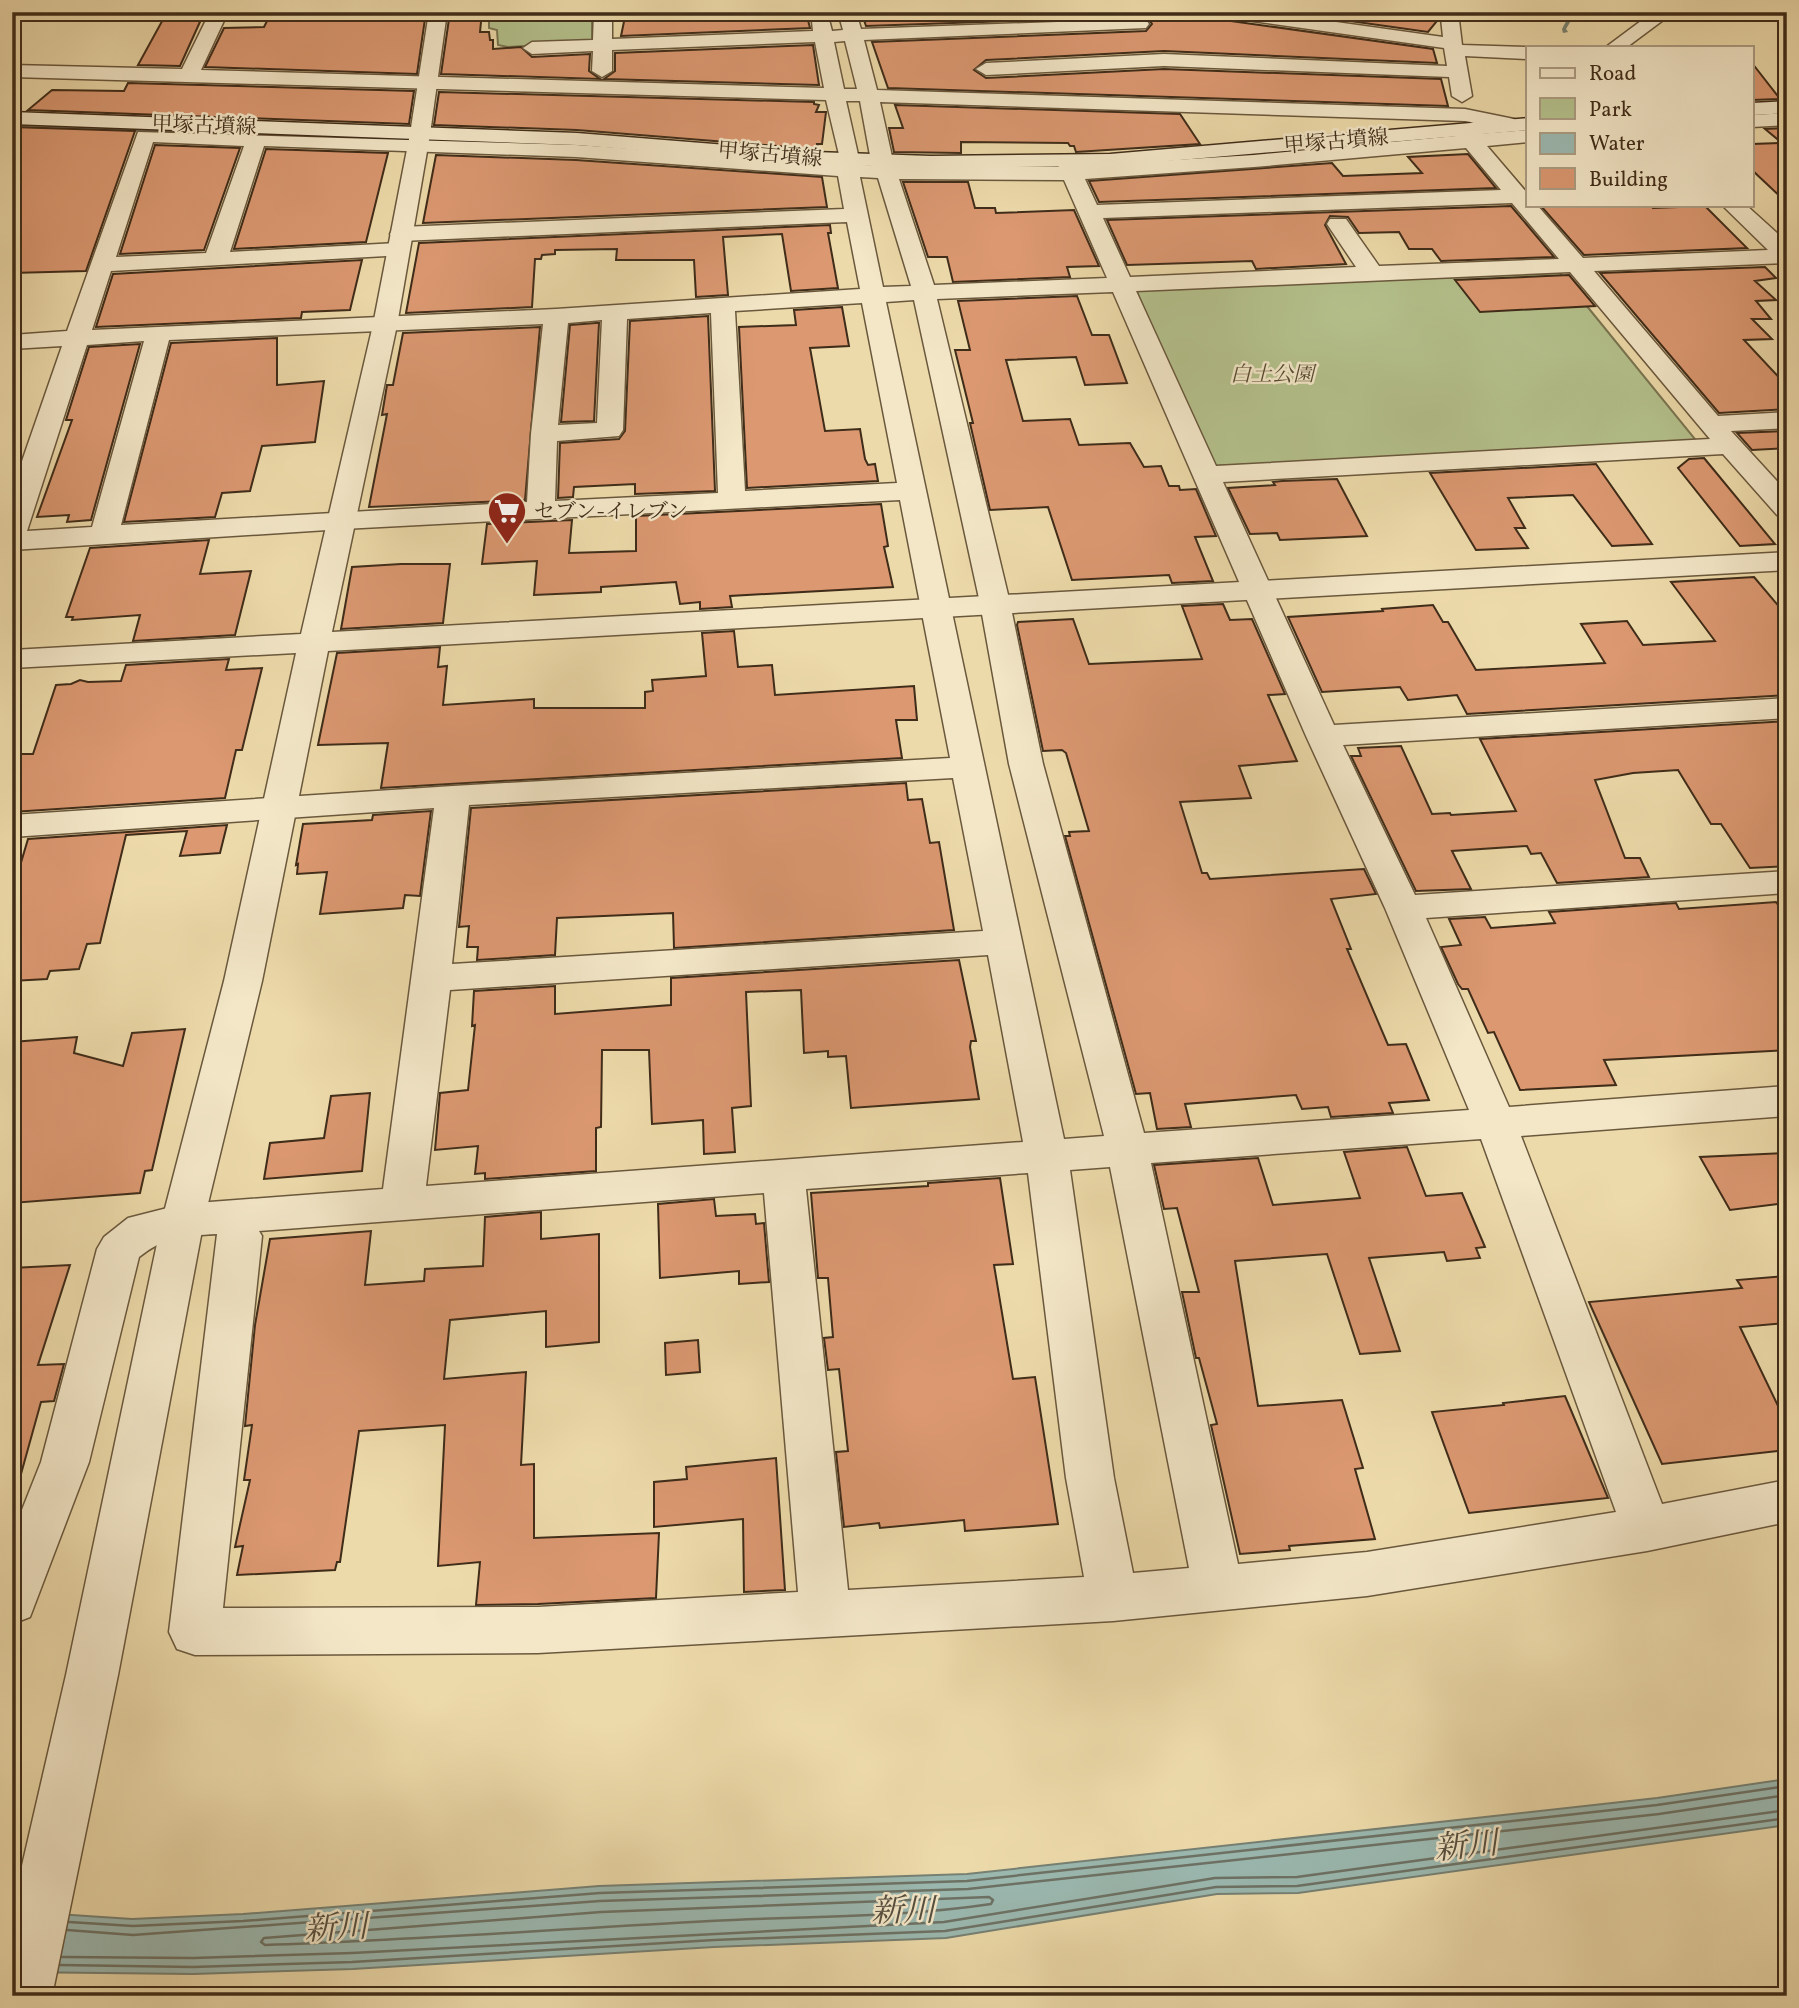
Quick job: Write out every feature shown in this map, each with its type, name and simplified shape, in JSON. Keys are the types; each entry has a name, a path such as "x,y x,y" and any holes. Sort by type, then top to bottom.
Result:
{"street":[{"path":"22,1996 92,1675 206,1219 243,981 277,809 385,325 419,140 438,12"},
{"path":"603,12 603,87"},
{"path":"818,12 872,295 938,607 967,767 1047,1157 1090,1478 1113,1598"},
{"path":"847,12 884,167 925,293 995,603 1026,764 1128,1151 1218,1588"},
{"path":"1224,12 1453,47 1526,53"},
{"path":"1437,12 1450,13 1466,132 1516,195 1787,509"},
{"path":"1616,46 1665,12"},
{"path":"189,74 219,13 241,13"},
{"path":"978,50 1136,18 1164,60 1202,106 1224,141 1233,149"},
{"path":"533,48 853,35 978,50 1457,72"},
{"path":"978,50 1000,101"},
{"path":"12,71 189,74 1202,106 1526,136"},
{"path":"1754,110 1787,107"},
{"path":"1504,125 1526,114"},
{"path":"1754,121 1787,118"},
{"name":"甲塚古墳線","path":"15,119 243,135"},
{"name":"甲塚古墳線","path":"1166,162 1233,149 1466,132 1526,124"},
{"path":"12,531 145,136 243,135 552,144 848,166 1070,168 1166,162 1466,132"},
{"path":"216,258 243,135"},
{"path":"1070,168 1322,736 1403,908 1495,1122 1647,1529"},
{"path":"1091,212 1516,195"},
{"path":"1735,206 1787,256"},
{"path":"102,265 399,242 857,215"},
{"path":"1338,224 1371,273"},
{"path":"12,342 556,316 872,295 1787,256"},
{"path":"723,304 732,501"},
{"path":"544,433 610,430 615,312"},
{"path":"541,510 544,433 556,316"},
{"path":"104,535 159,333"},
{"path":"1712,424 1787,420"},
{"path":"1206,475 1730,446"},
{"path":"12,541 343,520 914,491"},
{"path":"12,659 1787,561"},
{"path":"1322,736 1787,708"},
{"path":"12,826 453,796 967,767"},
{"path":"402,1204 453,796"},
{"path":"1403,908 1787,882"},
{"path":"432,978 1004,942"},
{"path":"12,1601 65,1462 119,1249 143,1230 206,1219 1787,1101"},
{"path":"784,1175 825,1614"},
{"path":"206,1219 240,1236 195,1632 538,1630 1113,1598 1367,1574 1647,1529 1787,1500"}],"green space":[{"path":"489,12 592,12 592,42 508,47 498,45 497,30 489,28"},
{"name":"白土公園","path":"1560,273 1699,444 1213,466 1136,290"}],"water":[{"name":"新川","path":"1787,1779 1787,1825 1298,1893 1217,1894 946,1938 714,1947 353,1969 193,1974 12,1972 12,1911 132,1919 243,1914 599,1886 967,1874 1657,1798"}],"building":[{"path":"426,12 417,74 205,67 224,28 264,27 270,15"},
{"path":"450,12 482,12 480,32 489,32 493,49 521,47 532,57 590,54 589,71 600,79 441,74"},
{"path":"626,12 791,12 791,17 807,16 810,28 621,36"},
{"path":"873,12 1120,12 1122,17 866,26 864,20 875,20"},
{"path":"1148,12 1216,15 1224,20 1433,49 1437,63 1164,51 986,60 974,70 986,78 1164,69 1441,79 1448,106 888,88 872,42 1146,31 1152,24 1148,18 1143,17"},
{"path":"1286,12 1393,12 1437,21 1428,32"},
{"path":"204,13 180,66 138,65 166,14"},
{"path":"813,45 819,85 604,79 615,71 615,53"},
{"path":"1754,66 1780,99 1754,100"},
{"path":"128,83 414,91 409,124 28,110 52,90 124,91"},
{"path":"439,92 814,102 819,105 816,112 826,112 822,144 817,144 818,149 815,149 577,130 434,125"},
{"path":"895,105 1180,114 1200,144 1076,152 1074,146 1068,143 961,142 961,153 894,152 889,128 903,128"},
{"path":"12,127 135,131 86,271 12,273"},
{"path":"1787,128 1787,203 1754,172 1754,144 1782,143 1765,129"},
{"path":"155,145 240,148 204,250 120,254"},
{"path":"266,149 388,153 366,242 234,249"},
{"path":"1468,154 1496,188 1099,202 1089,181 1332,163 1343,176 1422,173 1408,157"},
{"path":"436,155 576,160 822,177 827,207 423,223"},
{"path":"903,182 968,182 975,208 995,208 996,213 1074,210 1099,266 1067,267 1070,277 953,282 947,257 928,257"},
{"path":"1511,206 1554,257 1441,261 1432,249 1409,249 1399,232 1359,233 1348,217 1330,216 1325,225 1346,264 1256,269 1252,261 1127,265 1107,220"},
{"path":"1541,206 1705,206 1747,248 1584,255"},
{"path":"830,225 831,233 828,233 838,288 791,291 782,234 723,237 728,295 696,297 694,260 616,260 617,249 555,250 555,254 542,255 541,259 535,259 532,307 406,313 419,243"},
{"path":"362,260 350,310 302,312 301,318 96,327 113,274"},
{"path":"1765,267 1776,278 1755,281 1776,300 1756,301 1771,319 1752,319 1772,339 1744,340 1787,386 1787,409 1719,413 1600,273"},
{"path":"1569,275 1595,306 1480,312 1455,280"},
{"path":"1077,296 1092,335 1109,335 1127,383 1085,385 1076,357 1006,360 1023,421 1070,419 1079,445 1130,443 1144,467 1161,466 1169,486 1179,486 1180,490 1196,489 1216,536 1195,537 1213,581 1172,583 1169,575 1072,580 1048,507 990,510 955,350 970,350 958,301"},
{"path":"842,307 849,346 810,348 825,431 860,429 865,459 868,465 875,464 878,481 747,488 739,327 796,325 794,310"},
{"path":"708,316 715,491 635,494 635,484 574,487 573,497 558,498 560,443 619,439 625,431 630,321"},
{"path":"599,323 594,421 561,422 570,325"},
{"path":"540,327 525,500 369,507 387,414 382,415 387,385 393,385 403,333"},
{"path":"277,338 277,385 324,381 315,442 262,446 250,491 222,493 215,517 124,522 171,343"},
{"path":"140,344 91,520 67,522 69,515 37,517 72,420 66,420 89,347"},
{"path":"1787,431 1787,448 1752,450 1737,433"},
{"path":"1704,458 1775,544 1740,546 1678,468 1689,459"},
{"path":"1596,464 1652,544 1612,546 1573,495 1508,498 1525,528 1515,528 1528,548 1476,550 1430,473"},
{"path":"1337,479 1367,536 1280,540 1277,533 1250,534 1228,488 1275,485 1273,482 1282,481"},
{"path":"881,504 888,546 884,547 893,587 730,596 732,607 700,609 700,602 680,604 676,582 601,587 601,592 534,595 537,561 482,564 487,524 572,520 569,553 636,551 636,516"},
{"path":"209,540 200,574 251,571 235,635 133,641 140,615 72,620 73,617 66,617 90,548"},
{"path":"450,564 443,623 341,629 352,567"},
{"path":"1754,577 1787,616 1787,695 1467,714 1457,695 1408,700 1400,687 1322,692 1288,617 1433,605 1443,622 1448,622 1476,670 1605,663 1581,624 1627,621 1643,645 1715,641 1671,582"},
{"path":"1223,604 1230,620 1252,619 1285,694 1268,695 1297,761 1239,766 1251,798 1180,802 1202,873 1207,873 1210,879 1364,869 1376,894 1331,899 1351,949 1347,949 1388,1045 1406,1044 1429,1100 1389,1103 1393,1113 1331,1117 1328,1107 1302,1109 1296,1095 1185,1104 1191,1127 1157,1129 1150,1093 1136,1094 1065,836 1070,836 1069,832 1089,831 1066,753 1062,750 1043,751 1017,625 1018,622 1073,619 1089,664 1202,659 1182,606"},
{"path":"734,631 738,667 772,665 775,695 914,686 917,720 896,720 902,758 381,788 388,743 318,745 337,653 440,647 438,667 447,666 443,705 534,699 534,708 645,708 645,692 653,691 652,680 706,676 702,633"},
{"path":"229,659 226,670 262,668 242,750 236,750 225,798 12,812 12,754 33,754 56,685 80,680 121,681 126,665"},
{"path":"1787,721 1787,866 1750,868 1721,824 1711,824 1678,770 1633,773 1595,780 1625,858 1640,858 1649,877 1557,883 1541,853 1531,854 1527,846 1452,851 1471,889 1416,891 1351,756 1361,756 1358,748 1401,746 1432,814 1516,811 1480,739"},
{"path":"906,783 908,800 922,799 930,843 939,842 954,930 674,948 673,913 557,918 555,955 477,960 478,947 467,947 469,926 459,927 471,808"},
{"path":"431,811 420,896 405,895 403,908 320,914 327,872 297,874 303,824 372,820 373,815"},
{"path":"227,825 220,853 180,856 187,831 126,835 100,943 87,944 79,969 50,971 47,979 12,981 12,893 28,839"},
{"path":"1776,902 1787,917 1787,1050 1604,1060 1616,1085 1520,1090 1494,1032 1488,1033 1468,989 1462,989 1458,984 1441,947 1461,945 1449,919 1485,917 1491,928 1555,923 1549,912 1676,903 1679,909"},
{"path":"959,960 976,1041 971,1041 970,1047 979,1099 851,1108 846,1056 828,1057 828,1051 804,1053 801,990 746,992 751,1106 732,1108 735,1152 704,1154 703,1120 652,1124 649,1050 602,1050 601,1127 596,1128 596,1171 485,1179 485,1173 475,1174 478,1146 435,1150 440,1093 468,1090 475,1025 472,1026 474,991 555,986 555,1014 671,1005 671,978"},
{"path":"185,1029 152,1170 145,1171 140,1193 12,1203 12,1042 77,1037 74,1053 123,1066 132,1033"},
{"path":"370,1093 362,1171 264,1179 270,1143 324,1138 331,1096"},
{"path":"1407,1147 1426,1196 1462,1193 1485,1247 1476,1248 1480,1258 1447,1261 1444,1252 1369,1258 1400,1351 1360,1354 1327,1254 1235,1261 1258,1406 1342,1400 1363,1468 1355,1469 1375,1539 1289,1546 1290,1550 1240,1554 1211,1425 1217,1424 1199,1358 1196,1358 1182,1292 1199,1292 1177,1208 1164,1209 1154,1165 1258,1158 1273,1205 1360,1198 1344,1152"},
{"path":"1787,1153 1787,1203 1730,1210 1700,1157"},
{"path":"1000,1178 1013,1264 994,1265 1013,1379 1035,1377 1058,1524 965,1531 964,1520 880,1528 879,1523 844,1527 836,1452 848,1451 839,1369 828,1370 824,1338 833,1337 828,1278 818,1278 811,1193 928,1186 928,1183"},
{"path":"714,1199 716,1216 755,1214 756,1224 764,1223 769,1282 739,1284 739,1271 660,1278 658,1204"},
{"path":"541,1212 541,1239 599,1234 599,1342 546,1347 546,1311 450,1320 444,1379 526,1372 521,1465 534,1464 534,1538 659,1533 656,1598 476,1605 480,1562 438,1566 445,1425 359,1431 340,1562 337,1562 335,1570 237,1575 243,1546 235,1547 250,1480 244,1480 252,1425 245,1426 255,1325 270,1239 371,1231 365,1285 424,1281 425,1269 483,1266 485,1217"},
{"path":"70,1265 38,1365 64,1364 54,1401 41,1402 21,1474 12,1472 12,1268"},
{"path":"1787,1276 1787,1323 1740,1327 1779,1408 1787,1407 1787,1450 1662,1464 1589,1302 1742,1288 1737,1280"},
{"path":"698,1340 700,1372 666,1375 665,1343"},
{"path":"1565,1396 1608,1498 1469,1513 1432,1412"},
{"path":"776,1458 785,1590 744,1592 743,1519 654,1527 654,1482 687,1479 686,1467"}],"waterway":[{"path":"1565,32 1564,29 1574,12"},
{"path":"12,125 345,138"}],"place":[{"name":"セブン-イレブン","path":"507,545"}]}
